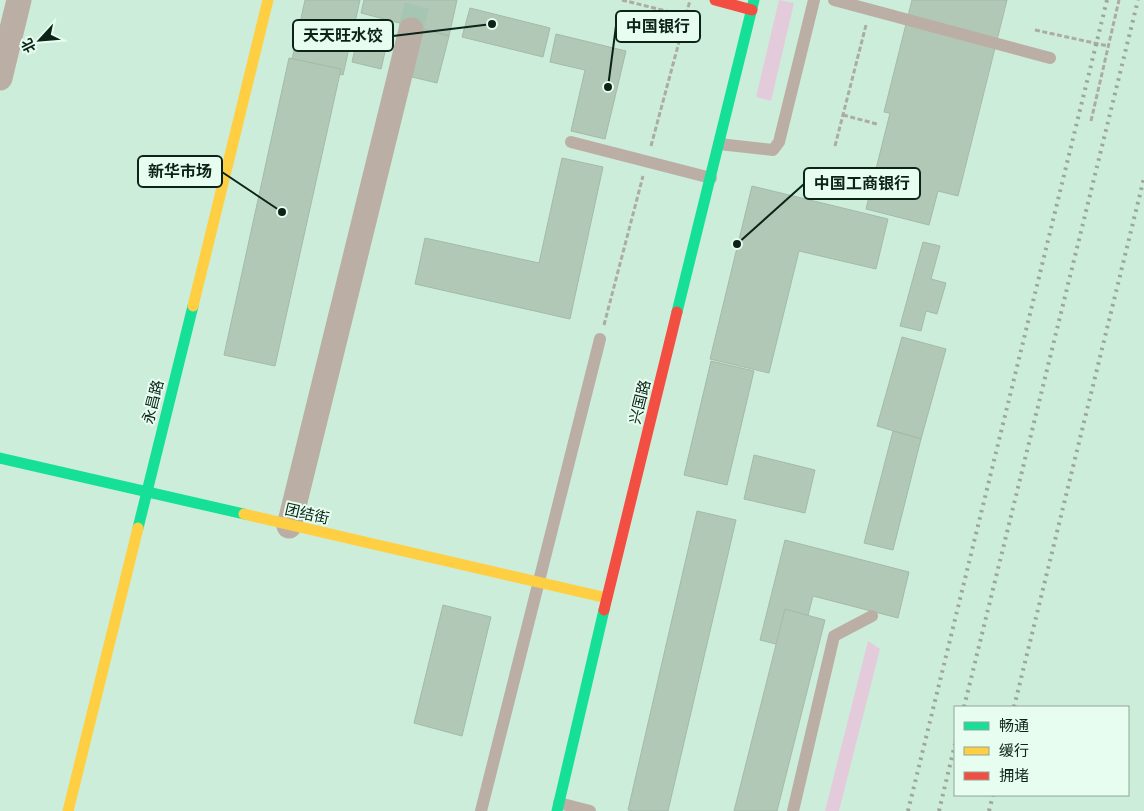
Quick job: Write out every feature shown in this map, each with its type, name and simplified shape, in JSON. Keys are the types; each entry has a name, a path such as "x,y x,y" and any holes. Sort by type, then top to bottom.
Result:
{"street":[{"path":"0,78 19,0"},
{"name":"永昌路","path":"68,811 268,0"},
{"path":"715,0 753,5"},
{"name":"兴国路","path":"558,807 607,598 753,5"},
{"path":"289,526 411,30"},
{"name":"团结街","path":"0,458 607,598"}],"lane":[{"path":"719,144 773,150 779,142 814,0"},
{"path":"834,0 1050,58"},
{"path":"571,142 710,178"},
{"path":"480,811 600,339"},
{"path":"793,811 834,636 872,616"},
{"path":"558,807 590,811"}],"path":[{"path":"622,0 686,16"},
{"path":"600,339 690,0"},
{"path":"1091,121 1120,0"},
{"path":"835,146 870,10"},
{"path":"1035,30 1108,46"},
{"path":"843,115 877,124"}],"shaded area":[{"path":"779,0 794,3 771,101 756,97"},
{"path":"868,641 880,649 839,811 825,811"}],"building":[{"path":"305,0 360,0 343,75 291,64"},
{"path":"364,0 457,0 449,36 361,13"},
{"path":"912,0 1007,0 958,196 938,191 929,225 866,209 890,113 884,112"},
{"path":"470,8 550,28 543,57 462,37"},
{"path":"423,29 449,36 437,83 412,77"},
{"path":"359,32 388,39 381,69 352,62"},
{"path":"556,34 626,51 605,139 571,131 585,70 550,62"},
{"path":"289,58 341,69 275,366 224,355"},
{"path":"562,158 603,167 570,319 415,284 425,238 539,263"},
{"path":"752,186 888,219 876,269 799,251 769,373 710,359"},
{"path":"923,242 940,246 931,279 946,283 937,314 926,311 921,331 900,326"},
{"path":"902,337 946,349 921,439 877,426"},
{"path":"711,361 754,371 727,485 684,475"},
{"path":"893,431 921,439 893,550 864,543"},
{"path":"754,455 815,470 805,513 744,499"},
{"path":"697,511 736,520 668,811 628,810"},
{"path":"785,540 909,572 898,618 813,596 799,650 760,640"},
{"path":"443,605 491,617 462,736 414,723"},
{"path":"785,609 825,620 777,811 734,811"}],"tunnel":[{"path":"411,30 418,0"}],"railway":[{"path":"908,811 1107,0"},
{"path":"964,706 1138,0"},
{"path":"1014,706 1144,178"},
{"path":"939,811 954,748"},
{"path":"989,811 993,796"}],"traffic: fast":[{"path":"677,312 754,0"},
{"path":"138,528 193,306"},
{"path":"0,458 244,514"},
{"path":"557,811 604,610"}],"traffic: slow":[{"path":"193,306 268,0"},
{"path":"244,514 607,598"},
{"path":"68,811 138,528"}],"traffic: jam":[{"path":"715,0 752,10"},
{"path":"604,610 677,312"}],"place":[{"name":"天天旺水饺","path":"492,24"},
{"name":"中国银行","path":"608,87"},
{"name":"新华市场","path":"282,212"},
{"name":"中国工商银行","path":"737,244"}]}
